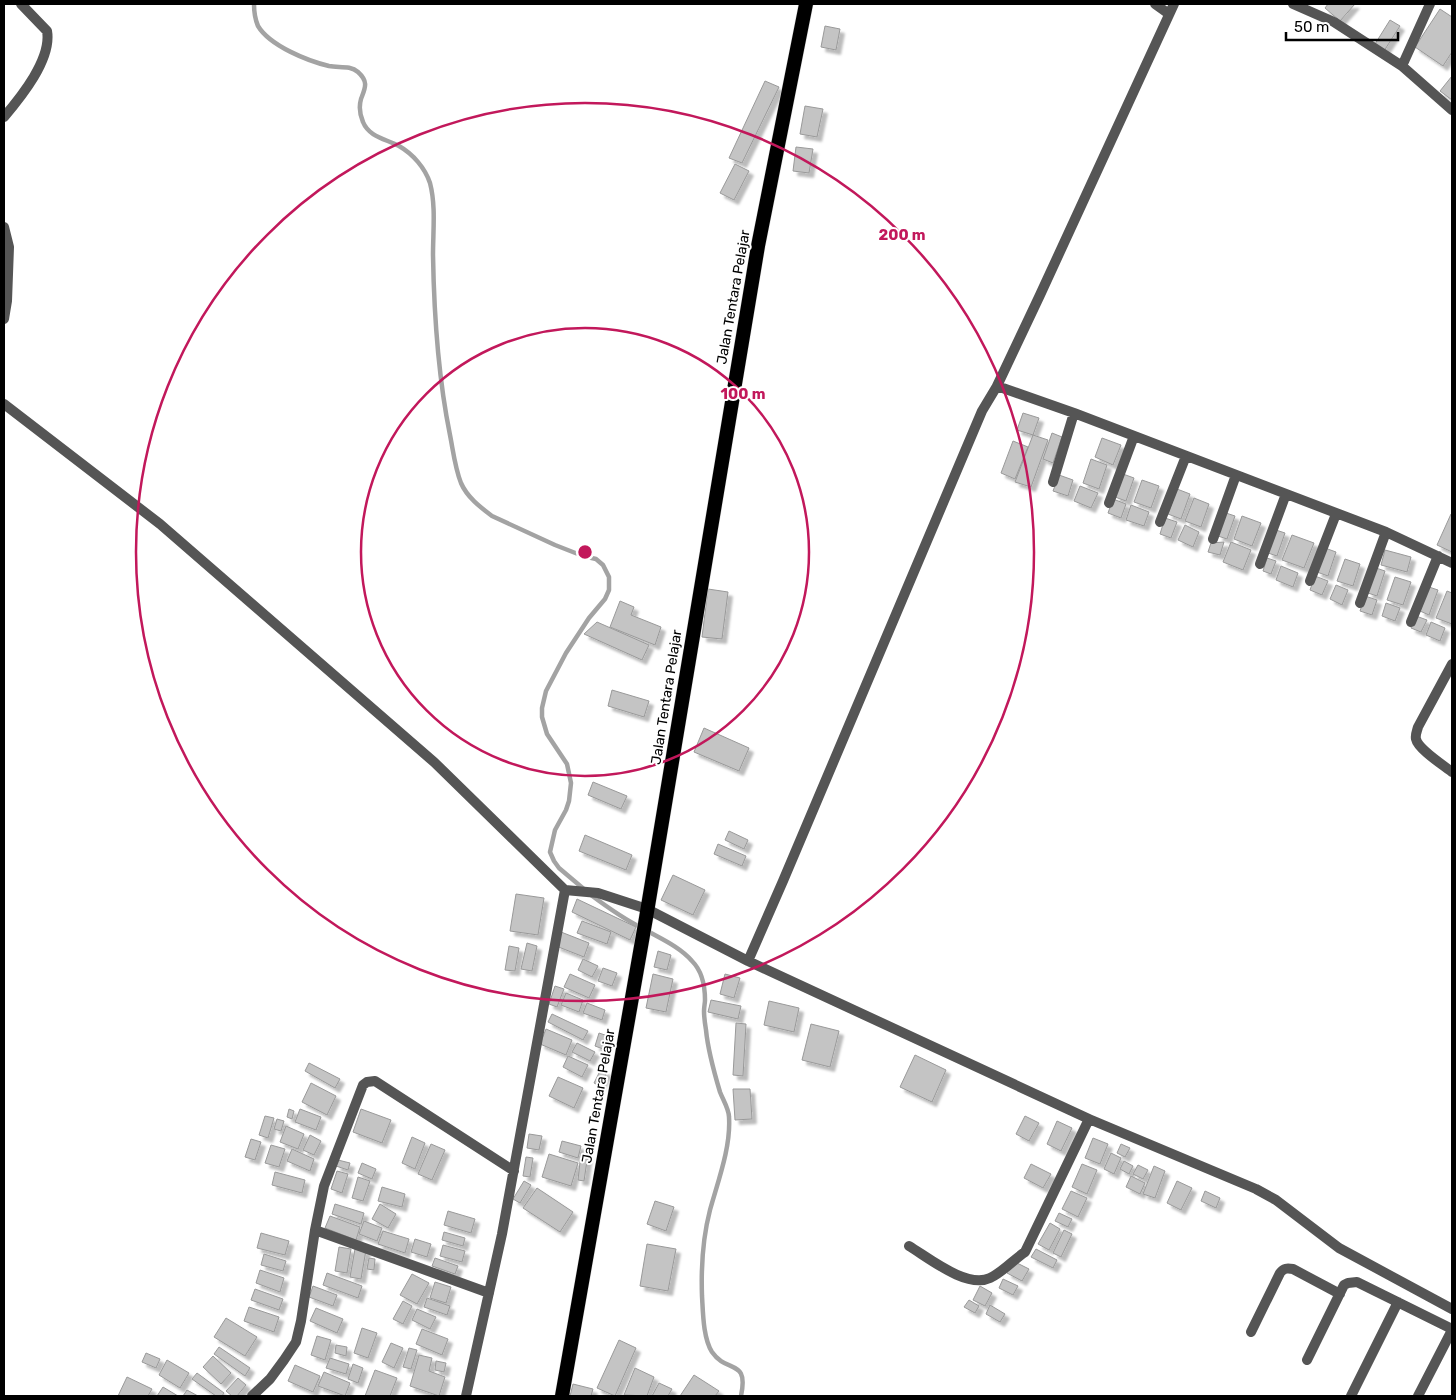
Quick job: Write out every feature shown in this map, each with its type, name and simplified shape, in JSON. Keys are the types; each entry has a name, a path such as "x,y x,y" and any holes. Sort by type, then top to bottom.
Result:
{"highway":[{"name":"Jalan Tentara Pelajar","path":"562,1396 646,914 756,255 806,4"}],"street":[{"path":"4,117 26,90 45,55 48,36 47,31 20,4"},
{"path":"1155,4 1169,14"},
{"path":"748,960 982,411 997,386 1040,295 1174,4"},
{"path":"1293,4 1339,25 1402,66 1452,110"},
{"path":"1402,66 1430,4"},
{"path":"4,227 8,247 8,301 4,319"},
{"path":"997,386 1074,413 1386,532 1452,562"},
{"path":"4,404 174,536 434,762 569,890 598,893 748,960 1089,1118 1256,1190 1276,1200 1339,1248 1452,1309"},
{"path":"1053,482 1074,413"},
{"path":"1109,503 1134,436"},
{"path":"1160,522 1186,456"},
{"path":"1213,539 1236,475"},
{"path":"1260,564 1286,494"},
{"path":"1310,581 1336,514"},
{"path":"1360,602 1386,532"},
{"path":"1411,622 1438,556"},
{"path":"1452,664 1416,734 1416,741 1421,747 1452,772"},
{"path":"466,1396 514,1171 569,890"},
{"path":"252,1396 270,1379 296,1342 324,1186 363,1085 367,1082 375,1081 514,1171"},
{"path":"909,1246 954,1273 971,1280 991,1278 1025,1252 1089,1118"},
{"path":"315,1230 489,1293"},
{"path":"1251,1332 1280,1273 1287,1268 1293,1269 1340,1294"},
{"path":"1307,1360 1344,1286 1348,1283 1357,1282 1452,1329 1418,1396"},
{"path":"1353,1396 1398,1302"}],"building":[{"path":"1328,4 1355,4 1340,21 1325,8"},
{"path":"1440,9 1452,17 1452,52 1443,66 1415,47"},
{"path":"1390,20 1400,26 1384,51 1375,44"},
{"path":"825,26 840,29 836,50 821,47"},
{"path":"1452,76 1452,100 1440,91"},
{"path":"765,81 779,87 742,163 729,158"},
{"path":"805,106 823,109 817,137 800,134"},
{"path":"796,147 813,149 809,173 793,171"},
{"path":"735,164 749,171 734,200 720,193"},
{"path":"1023,413 1039,418 1033,435 1017,430"},
{"path":"1052,433 1062,437 1053,463 1043,459"},
{"path":"1033,435 1048,440 1031,487 1015,482"},
{"path":"1102,438 1121,445 1113,465 1095,457"},
{"path":"1013,441 1028,447 1015,479 1001,473"},
{"path":"1091,459 1107,465 1099,489 1083,483"},
{"path":"1123,474 1134,478 1126,501 1115,497"},
{"path":"1059,475 1073,480 1068,496 1053,491"},
{"path":"1142,480 1159,486 1151,508 1134,502"},
{"path":"1080,486 1098,493 1091,508 1074,501"},
{"path":"1177,489 1190,494 1181,519 1168,514"},
{"path":"1194,498 1209,504 1201,527 1185,521"},
{"path":"1113,499 1126,504 1121,518 1108,513"},
{"path":"1131,505 1149,512 1144,526 1126,520"},
{"path":"1226,513 1235,516 1227,539 1218,536"},
{"path":"1452,514 1452,552 1437,545"},
{"path":"1242,516 1261,523 1252,546 1234,539"},
{"path":"1165,518 1177,522 1171,538 1160,534"},
{"path":"1185,525 1199,532 1193,547 1178,540"},
{"path":"1276,530 1285,533 1277,556 1268,553"},
{"path":"1292,535 1314,543 1304,568 1282,560"},
{"path":"1224,542 1220,555 1208,552 1211,543"},
{"path":"1231,542 1251,550 1243,570 1223,562"},
{"path":"1325,548 1336,552 1328,576 1317,572"},
{"path":"1385,550 1411,557 1407,572 1381,565"},
{"path":"1267,558 1276,561 1271,574 1263,571"},
{"path":"1345,559 1360,564 1353,586 1337,581"},
{"path":"1281,566 1298,573 1293,587 1276,580"},
{"path":"1376,568 1385,571 1377,596 1368,593"},
{"path":"1315,576 1328,581 1322,595 1310,590"},
{"path":"1395,577 1411,582 1403,605 1387,600"},
{"path":"1336,585 1348,590 1342,605 1330,599"},
{"path":"1429,587 1438,590 1429,615 1420,611"},
{"path":"708,589 728,592 722,639 702,637"},
{"path":"1447,591 1452,593 1452,624 1436,618"},
{"path":"1365,596 1377,600 1372,615 1360,611"},
{"path":"620,601 634,607 631,615 661,627 655,645 610,627"},
{"path":"1386,603 1400,608 1395,621 1382,616"},
{"path":"1416,616 1427,620 1421,632 1411,628"},
{"path":"597,622 649,645 642,660 584,634"},
{"path":"1431,622 1445,628 1440,641 1426,635"},
{"path":"612,690 649,701 644,717 608,706"},
{"path":"704,728 749,748 739,771 694,752"},
{"path":"593,782 627,796 621,809 588,795"},
{"path":"729,831 748,840 744,849 725,840"},
{"path":"585,835 632,855 626,870 579,851"},
{"path":"718,844 746,856 742,866 714,854"},
{"path":"673,875 705,890 693,915 661,900"},
{"path":"516,894 544,898 538,935 510,931"},
{"path":"577,899 636,927 630,940 572,912"},
{"path":"582,921 611,932 607,944 577,933"},
{"path":"561,932 589,943 584,957 556,946"},
{"path":"527,943 537,946 532,971 521,969"},
{"path":"509,946 519,948 515,971 505,970"},
{"path":"658,951 671,955 667,970 654,967"},
{"path":"583,959 598,966 592,977 578,970"},
{"path":"603,968 617,973 612,986 598,981"},
{"path":"570,974 595,985 589,998 564,987"},
{"path":"653,974 673,979 666,1012 646,1008"},
{"path":"725,974 740,978 734,998 720,994"},
{"path":"555,986 564,989 557,1007 549,1004"},
{"path":"566,993 583,1000 579,1012 561,1005"},
{"path":"711,1000 741,1006 738,1019 708,1012"},
{"path":"769,1001 799,1008 794,1032 764,1025"},
{"path":"587,1003 605,1010 602,1020 583,1013"},
{"path":"552,1014 588,1031 583,1040 548,1022"},
{"path":"736,1023 746,1024 743,1076 733,1075"},
{"path":"811,1024 839,1031 830,1067 802,1060"},
{"path":"546,1029 572,1040 566,1055 540,1044"},
{"path":"599,1033 608,1036 603,1049 595,1046"},
{"path":"577,1043 595,1052 590,1061 572,1052"},
{"path":"915,1055 946,1070 932,1102 900,1087"},
{"path":"568,1056 588,1065 582,1077 563,1067"},
{"path":"309,1063 340,1079 335,1088 305,1071"},
{"path":"601,1069 607,1072 600,1086 594,1083"},
{"path":"558,1077 583,1088 574,1108 549,1096"},
{"path":"311,1083 336,1096 327,1115 302,1102"},
{"path":"733,1089 750,1089 752,1119 735,1120"},
{"path":"289,1109 294,1111 292,1119 287,1117"},
{"path":"300,1109 321,1117 316,1130 295,1122"},
{"path":"361,1109 391,1120 382,1143 353,1132"},
{"path":"265,1116 274,1118 268,1138 259,1135"},
{"path":"1025,1116 1039,1123 1029,1141 1016,1134"},
{"path":"277,1119 284,1121 281,1131 274,1129"},
{"path":"1057,1121 1072,1128 1061,1151 1047,1144"},
{"path":"286,1126 304,1134 298,1149 280,1142"},
{"path":"529,1134 542,1136 539,1150 527,1148"},
{"path":"310,1135 321,1141 314,1155 303,1150"},
{"path":"412,1137 425,1143 415,1169 402,1163"},
{"path":"1093,1138 1108,1144 1100,1164 1085,1158"},
{"path":"251,1139 261,1142 255,1160 245,1157"},
{"path":"562,1141 581,1146 578,1158 559,1152"},
{"path":"431,1144 445,1150 432,1180 418,1174"},
{"path":"1121,1144 1130,1148 1125,1157 1117,1153"},
{"path":"271,1145 285,1149 279,1167 265,1163"},
{"path":"292,1149 314,1159 310,1171 287,1161"},
{"path":"581,1153 588,1154 584,1181 578,1180"},
{"path":"1111,1153 1121,1158 1114,1174 1104,1169"},
{"path":"549,1154 578,1163 571,1186 542,1177"},
{"path":"526,1157 533,1158 530,1177 523,1176"},
{"path":"338,1160 350,1163 348,1170 336,1166"},
{"path":"1124,1161 1133,1166 1129,1174 1120,1169"},
{"path":"362,1163 376,1169 372,1179 358,1173"},
{"path":"1031,1164 1051,1174 1043,1188 1024,1178"},
{"path":"1082,1164 1097,1170 1087,1194 1072,1187"},
{"path":"1138,1165 1148,1170 1143,1179 1133,1174"},
{"path":"1154,1166 1165,1171 1155,1198 1143,1194"},
{"path":"337,1171 348,1174 342,1193 331,1189"},
{"path":"275,1172 305,1180 302,1193 272,1185"},
{"path":"1131,1176 1145,1183 1140,1194 1126,1187"},
{"path":"358,1177 370,1181 363,1201 352,1198"},
{"path":"524,1181 531,1185 520,1203 513,1199"},
{"path":"1177,1181 1192,1188 1181,1210 1167,1203"},
{"path":"382,1187 405,1194 402,1207 378,1201"},
{"path":"537,1188 573,1212 560,1232 523,1208"},
{"path":"1071,1191 1087,1198 1078,1217 1062,1209"},
{"path":"1205,1191 1220,1198 1216,1208 1201,1201"},
{"path":"655,1201 674,1207 666,1231 647,1224"},
{"path":"335,1204 364,1213 361,1224 332,1214"},
{"path":"380,1204 396,1214 388,1228 372,1219"},
{"path":"448,1211 475,1219 471,1233 444,1225"},
{"path":"1059,1213 1072,1219 1068,1227 1055,1221"},
{"path":"330,1216 360,1227 356,1240 325,1228"},
{"path":"364,1221 382,1228 377,1241 359,1234"},
{"path":"1050,1223 1060,1229 1049,1250 1038,1244"},
{"path":"1064,1230 1072,1234 1061,1257 1053,1253"},
{"path":"383,1231 409,1239 405,1253 378,1244"},
{"path":"444,1232 465,1238 463,1246 442,1240"},
{"path":"261,1233 289,1241 285,1255 257,1248"},
{"path":"415,1239 431,1244 427,1257 411,1252"},
{"path":"647,1244 676,1249 668,1291 640,1286"},
{"path":"443,1245 465,1251 462,1262 440,1256"},
{"path":"339,1247 351,1249 347,1273 335,1271"},
{"path":"355,1249 366,1250 361,1279 350,1277"},
{"path":"1036,1249 1057,1260 1053,1268 1031,1257"},
{"path":"264,1254 286,1261 283,1271 261,1265"},
{"path":"369,1258 375,1259 374,1270 367,1269"},
{"path":"435,1258 458,1266 455,1274 432,1266"},
{"path":"1013,1261 1029,1269 1022,1281 1007,1273"},
{"path":"260,1270 284,1278 280,1292 256,1283"},
{"path":"327,1273 362,1286 358,1298 323,1285"},
{"path":"412,1274 429,1283 417,1304 400,1295"},
{"path":"1003,1279 1018,1286 1013,1295 999,1288"},
{"path":"435,1282 451,1287 446,1303 430,1298"},
{"path":"313,1286 337,1295 333,1306 309,1297"},
{"path":"980,1286 992,1293 985,1306 973,1300"},
{"path":"255,1289 283,1299 279,1310 251,1300"},
{"path":"427,1298 450,1306 447,1315 424,1307"},
{"path":"969,1300 979,1306 975,1313 964,1307"},
{"path":"403,1301 412,1306 403,1324 393,1319"},
{"path":"990,1305 1005,1314 1000,1322 986,1314"},
{"path":"249,1307 279,1317 274,1332 244,1321"},
{"path":"316,1308 343,1319 337,1333 310,1321"},
{"path":"417,1309 436,1317 430,1329 412,1320"},
{"path":"226,1318 257,1337 245,1356 214,1337"},
{"path":"362,1328 377,1333 368,1358 354,1353"},
{"path":"422,1329 448,1339 442,1355 416,1344"},
{"path":"317,1336 331,1340 325,1360 311,1355"},
{"path":"619,1340 636,1348 615,1396 597,1388"},
{"path":"391,1343 403,1348 394,1368 382,1362"},
{"path":"336,1345 347,1347 346,1356 335,1353"},
{"path":"219,1347 250,1368 245,1376 214,1354"},
{"path":"409,1348 417,1350 411,1369 403,1367"},
{"path":"146,1353 160,1359 156,1368 142,1362"},
{"path":"419,1355 432,1358 429,1371 445,1377 439,1396 410,1386"},
{"path":"213,1356 231,1373 221,1384 203,1367"},
{"path":"330,1358 349,1364 346,1374 326,1368"},
{"path":"167,1360 189,1373 180,1388 159,1375"},
{"path":"436,1361 446,1363 444,1372 435,1370"},
{"path":"353,1364 363,1368 358,1383 348,1379"},
{"path":"295,1365 320,1376 313,1392 288,1381"},
{"path":"635,1368 654,1377 647,1396 624,1395"},
{"path":"375,1370 397,1378 390,1396 365,1396"},
{"path":"324,1372 350,1383 345,1396 318,1386"},
{"path":"197,1373 224,1393 222,1396 216,1396 192,1379"},
{"path":"694,1375 719,1391 715,1396 680,1396"},
{"path":"127,1377 152,1389 148,1396 118,1396"},
{"path":"238,1378 246,1385 237,1396 232,1396 226,1391"},
{"path":"659,1383 672,1389 668,1396 652,1396"},
{"path":"573,1384 593,1389 591,1396 570,1396"},
{"path":"163,1387 178,1396 157,1396"},
{"path":"187,1390 198,1396 183,1396"}],"waterway":[{"path":"254,4 258,26 271,40 280,46 311,60 329,66 352,68 358,72 365,82 360,108 366,127 378,137 399,146 409,153 422,167 428,177 434,210 433,255 440,368 454,459 459,477 467,493 492,516 555,545 596,559 603,565 609,577 609,590 605,599 589,618 566,653 546,691 542,708 542,717 547,734 567,764 571,783 569,801 555,830 550,852 559,868 585,890"},
{"path":"591,895 622,917 681,951 698,969 704,984 704,1018 708,1046 720,1092 728,1111 729,1128 726,1152 710,1210 704,1242 702,1275 703,1317 707,1340 712,1352 718,1359 739,1371 742,1376 741,1396"}]}
